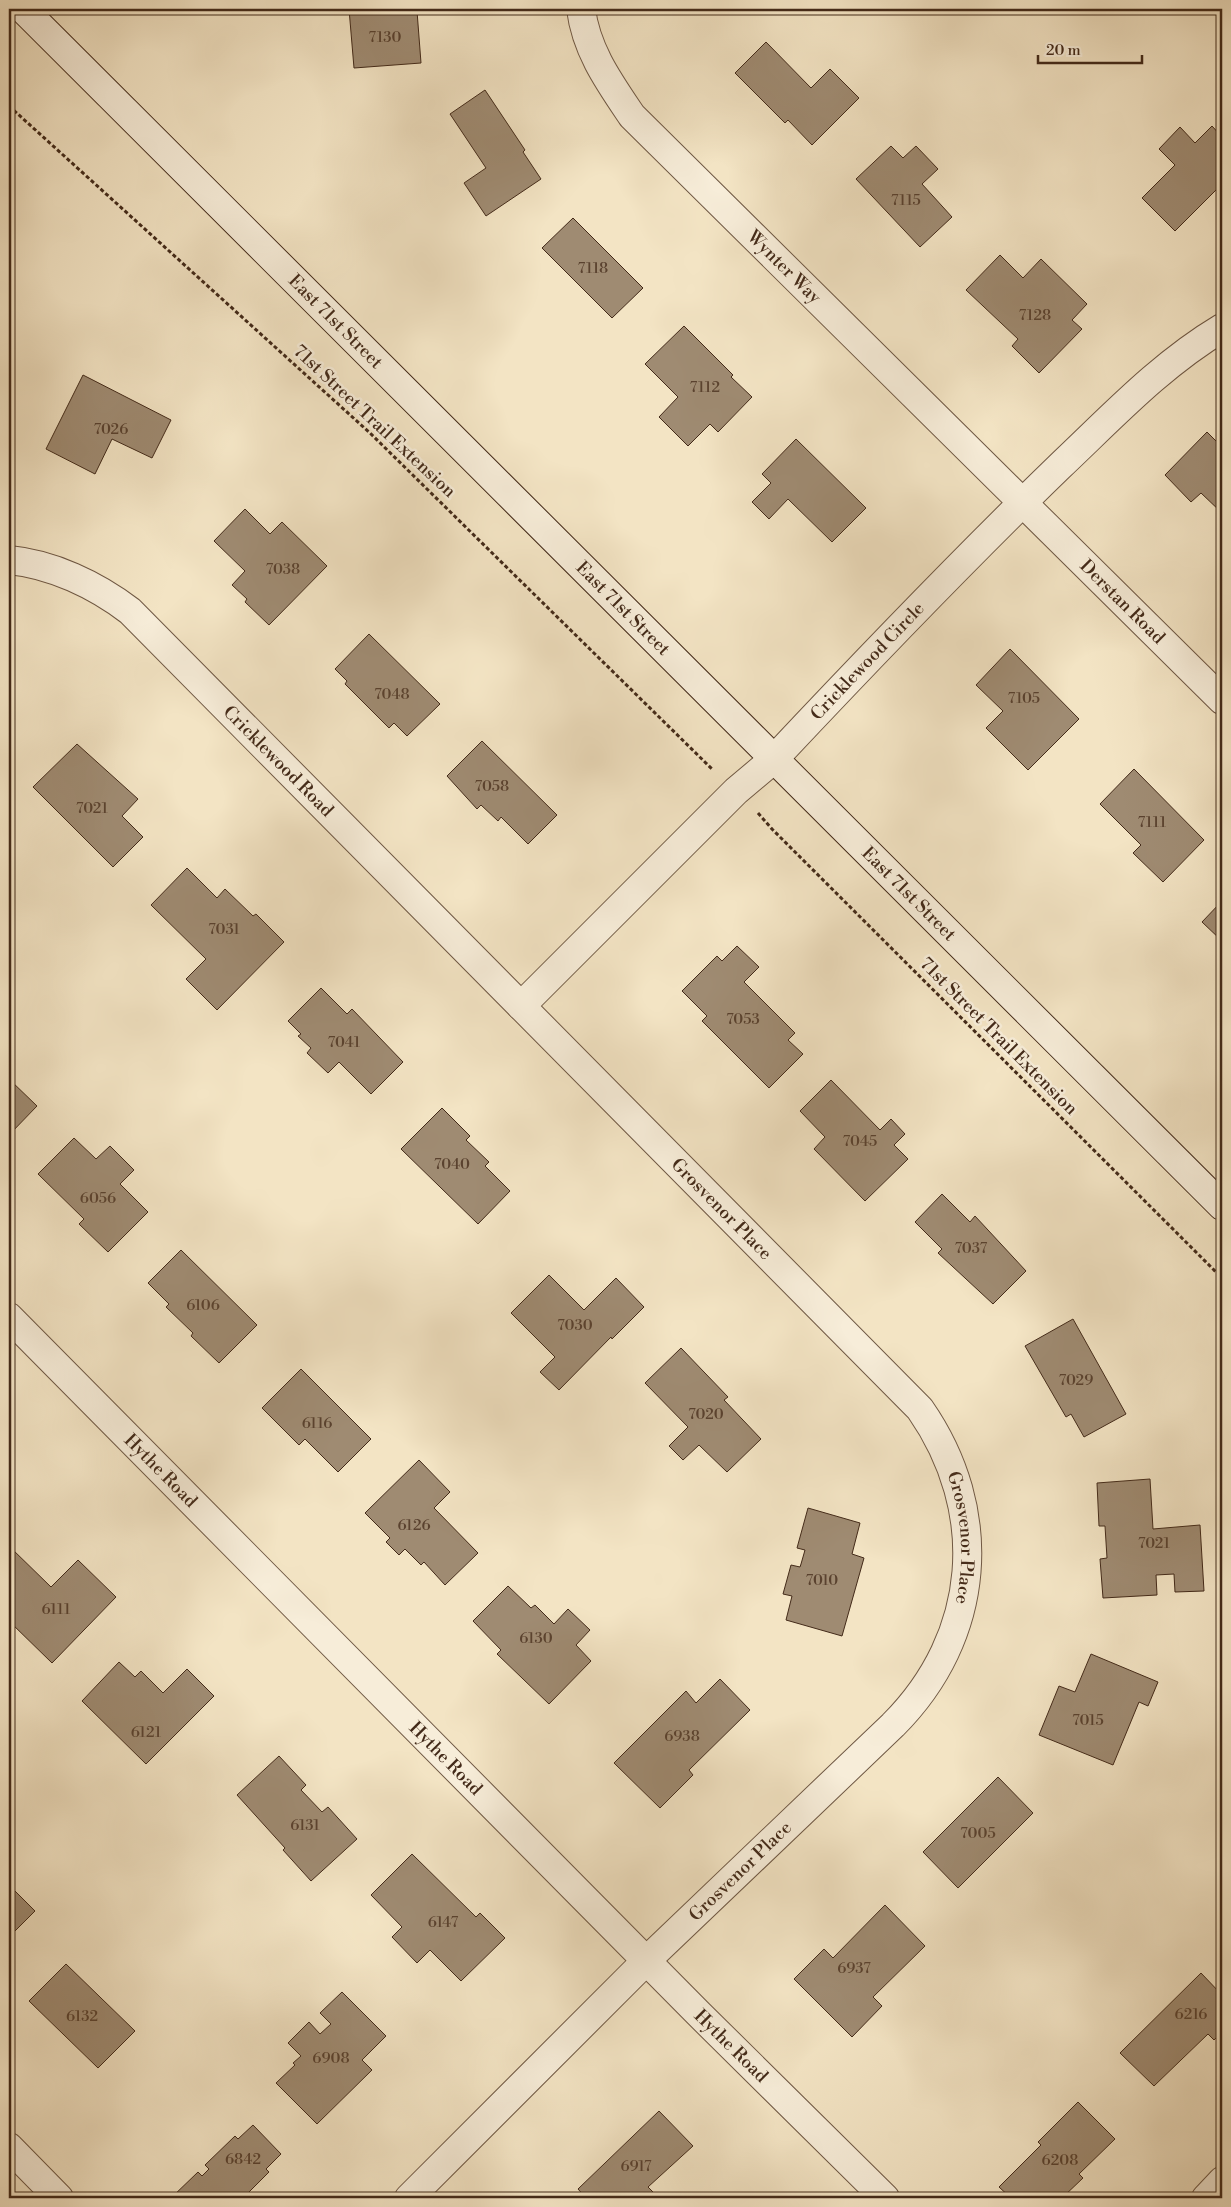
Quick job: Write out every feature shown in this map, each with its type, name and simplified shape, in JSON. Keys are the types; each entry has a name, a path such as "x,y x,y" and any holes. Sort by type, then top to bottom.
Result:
{"street":[{"name":"East 71st Street","path":"23,9 1222,1206"},
{"name":"Wynter Way","path":"581,9 590,48 604,76 632,116 1022,503"},
{"name":"Cricklewood Circle","path":"521,1006 736,791 774,759 1022,503 1139,391 1177,359 1222,328"},
{"name":"Derstan Road","path":"1022,503 1222,700"},
{"name":"Cricklewood Road","path":"9,560 30,563 60,572 110,597 130,611 521,1006"},
{"name":"Grosvenor Place","path":"409,2198 647,1960 893,1725 926,1688 955,1632 968,1572 963,1509 956,1479 945,1449 920,1409 521,1006"},
{"name":"Hythe Road","path":"9,1317 885,2198"},
{"path":"9,2147 59,2198"},
{"path":"1206,2198 1222,2181"}],"path":[{"name":"71st Street Trail Extension","path":"9,106 377,439 712,768"},
{"name":"71st Street Trail Extension","path":"757,812 1222,1278"}],"building":[{"path":"349,9 444,9 417,11 421,63 354,68"},
{"path":"766,42 811,88 830,69 859,98 812,145 788,120 785,123 735,73"},
{"path":"485,90 525,150 523,152 541,179 486,216 464,183 486,168 450,114"},
{"path":"1212,126 1222,137 1222,184 1175,231 1142,198 1175,165 1159,149 1180,127 1195,143"},
{"path":"891,146 903,158 916,146 938,169 922,184 952,217 920,247 856,179"},
{"path":"573,218 643,288 612,318 542,248"},
{"path":"1000,255 1023,278 1041,259 1087,304 1072,320 1082,329 1039,373 1012,346 1018,339 966,290"},
{"path":"684,326 752,397 718,432 710,424 688,446 659,417 678,397 645,364"},
{"path":"83,375 171,420 152,458 112,439 95,474 46,449"},
{"path":"1207,432 1222,447 1222,513 1201,493 1191,502 1165,475"},
{"path":"796,439 866,508 832,542 788,499 769,519 752,502 771,483 762,474"},
{"path":"245,509 270,534 282,522 327,566 269,625 245,602 247,599 232,585 245,571 214,541"},
{"path":"369,634 440,704 407,736 394,723 389,728 345,684 347,681 335,669"},
{"path":"1010,649 1079,719 1028,770 986,728 1003,711 976,685"},
{"path":"9,673 13,673 14,725 9,725"},
{"path":"482,741 557,815 528,844 501,817 498,821 481,805 477,809 447,776"},
{"path":"77,744 138,799 122,816 143,837 113,867 33,787"},
{"path":"1134,769 1204,840 1163,882 1133,853 1141,845 1100,804"},
{"path":"187,868 217,898 225,889 253,916 256,914 284,942 217,1010 186,979 206,959 151,905"},
{"path":"1222,901 1222,941 1202,922"},
{"path":"737,946 759,967 744,982 795,1033 788,1040 803,1054 769,1088 702,1021 707,1016 682,991 717,956 722,961"},
{"path":"321,988 347,1014 352,1009 403,1062 371,1094 339,1062 328,1073 307,1053 311,1048 298,1036 301,1034 288,1021"},
{"path":"9,1079 37,1106 9,1135"},
{"path":"831,1080 880,1130 891,1119 905,1134 894,1145 908,1159 865,1201 814,1149 825,1137 800,1111"},
{"path":"442,1108 470,1136 466,1140 489,1162 485,1166 510,1191 478,1224 401,1149"},
{"path":"74,1138 96,1159 110,1146 134,1170 120,1184 148,1212 108,1252 79,1224 84,1219 38,1174"},
{"path":"942,1194 970,1222 975,1216 1026,1271 993,1304 938,1253 942,1249 915,1222"},
{"path":"181,1250 257,1325 219,1363 191,1336 193,1333 166,1307 169,1304 148,1283"},
{"path":"549,1275 584,1310 616,1278 644,1307 612,1339 611,1337 559,1390 540,1372 555,1357 511,1313"},
{"path":"1073,1319 1126,1414 1084,1437 1071,1414 1066,1417 1025,1346"},
{"path":"681,1348 728,1397 724,1400 761,1439 727,1472 699,1445 683,1460 669,1446 688,1427 645,1383"},
{"path":"301,1369 371,1439 338,1472 305,1439 299,1445 262,1408"},
{"path":"419,1460 450,1492 434,1508 478,1553 445,1585 424,1562 421,1565 405,1549 399,1555 386,1542 390,1538 365,1513"},
{"path":"1150,1479 1153,1529 1200,1525 1204,1591 1175,1592 1174,1574 1156,1575 1157,1595 1103,1598 1100,1559 1107,1558 1105,1526 1099,1526 1097,1483"},
{"path":"808,1508 860,1523 852,1554 864,1558 842,1636 786,1620 792,1596 783,1594 791,1565 800,1567 801,1564 805,1550 797,1548"},
{"path":"10,1547 51,1587 78,1560 116,1597 52,1663 9,1621"},
{"path":"508,1586 531,1608 535,1605 554,1624 568,1609 590,1630 576,1645 591,1661 549,1704 497,1654 501,1650 473,1621"},
{"path":"1091,1654 1158,1682 1148,1706 1139,1702 1113,1765 1039,1735 1059,1686 1075,1692"},
{"path":"119,1662 135,1677 141,1671 163,1693 187,1669 214,1696 146,1764 82,1701"},
{"path":"720,1679 750,1710 689,1770 693,1775 660,1808 614,1763 686,1691 696,1703"},
{"path":"279,1756 306,1785 301,1790 322,1812 328,1807 357,1839 311,1881 283,1850 285,1848 237,1795"},
{"path":"998,1777 1033,1813 958,1888 923,1852"},
{"path":"412,1854 476,1917 480,1913 505,1938 461,1981 430,1950 417,1963 392,1937 402,1927 371,1895"},
{"path":"9,1885 35,1911 9,1937"},
{"path":"885,1905 925,1946 873,1997 882,2006 852,2037 794,1979 824,1949 833,1958"},
{"path":"66,1964 135,2031 98,2068 29,2001"},
{"path":"1201,1973 1222,1995 1222,2032 1214,2040 1208,2034 1154,2086 1120,2053"},
{"path":"342,1992 386,2036 362,2060 372,2070 317,2124 276,2083 295,2065 293,2063 301,2056 288,2043 309,2022 320,2034 331,2024 320,2013"},
{"path":"1078,2102 1115,2139 1079,2174 1083,2178 1062,2198 1011,2198 999,2187 1041,2145 1038,2142"},
{"path":"659,2111 693,2146 648,2187 657,2196 654,2198 586,2198 578,2189"},
{"path":"253,2125 281,2154 266,2169 269,2172 243,2198 171,2198 198,2172 202,2176 209,2169 205,2165 235,2136 238,2139"}]}
